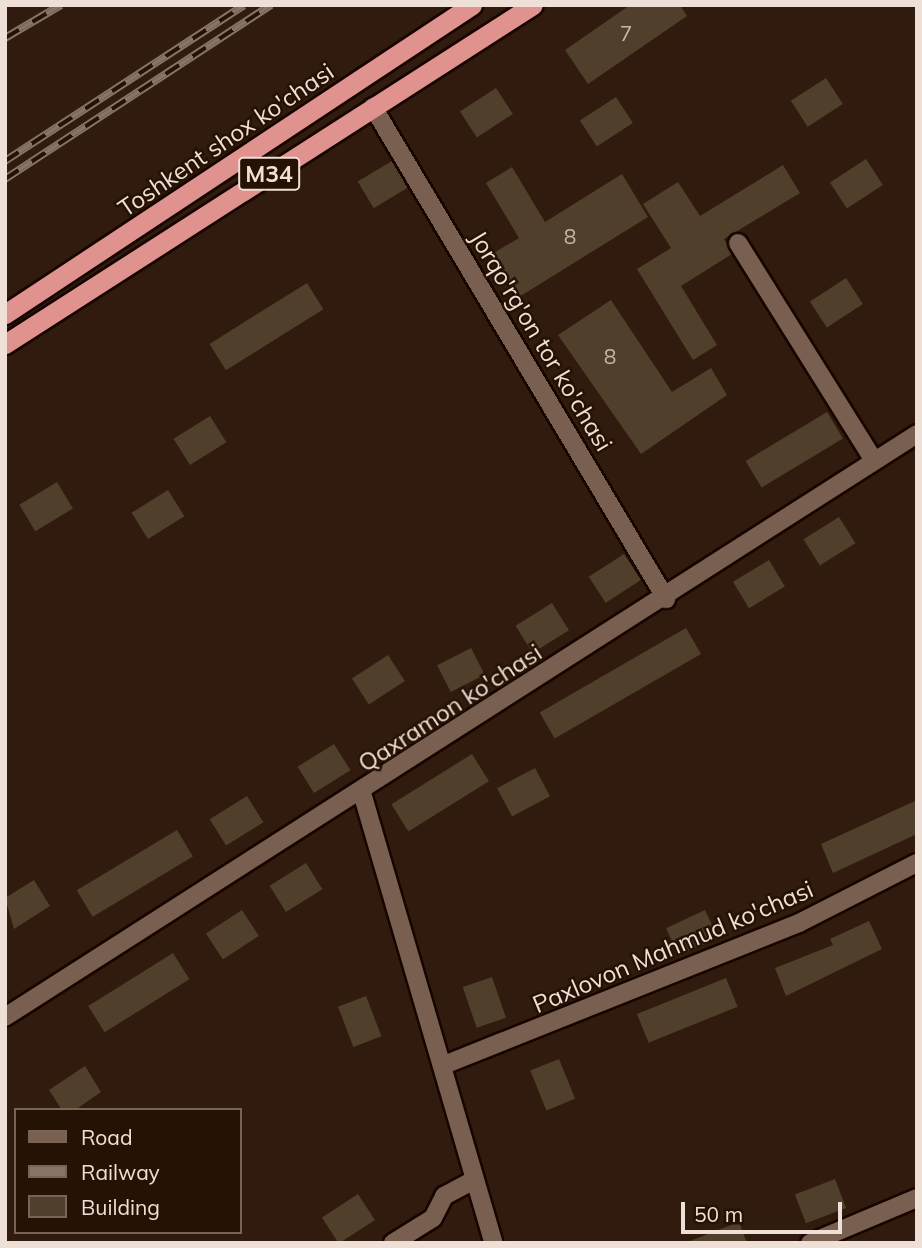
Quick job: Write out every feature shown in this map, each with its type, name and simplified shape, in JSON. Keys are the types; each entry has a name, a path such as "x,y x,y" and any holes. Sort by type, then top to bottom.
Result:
{"highway":[{"name":"Toshkent shox ko'chasi","path":"5,314 472,5"},
{"name":"Toshkent shox ko'chasi","path":"5,344 533,5"},
{"path":"63,277 65,294 76,298"}],"street":[{"name":"Jorqo'rg'on tor ko'chasi","path":"373,107 666,599"},
{"path":"738,243 874,461"},
{"name":"Qaxramon ko'chasi","path":"5,1017 666,599 917,434"},
{"path":"362,793 444,1065 474,1180 494,1243"},
{"name":"Paxlovon Mahmud ko'chasi","path":"444,1065 799,923 917,863"},
{"path":"393,1243 433,1217 444,1196 474,1180"},
{"path":"810,1243 917,1198"}],"building":[{"path":"630,5 680,5 687,16 588,84 565,50"},
{"path":"826,78 843,104 808,127 791,101"},
{"path":"496,88 513,114 477,137 460,111"},
{"path":"616,97 633,123 597,146 580,120"},
{"path":"866,159 883,185 847,208 830,182"},
{"path":"392,161 408,188 374,208 358,182"},
{"path":"783,165 800,193 724,239 732,254 681,286 717,345 693,360 637,269 671,248 643,204 678,182 700,216"},
{"path":"512,167 545,222 622,174 648,217 519,297 492,254 519,238 486,183"},
{"path":"846,278 863,304 827,327 810,301"},
{"path":"307,283 323,309 226,370 209,344"},
{"path":"611,300 672,392 711,368 727,395 641,454 558,335"},
{"path":"827,412 843,439 762,488 746,461"},
{"path":"210,416 226,442 190,465 174,439"},
{"path":"57,482 73,509 35,531 19,505"},
{"path":"168,490 184,516 148,539 132,513"},
{"path":"839,517 855,543 820,566 803,539"},
{"path":"624,554 641,580 606,603 589,577"},
{"path":"769,560 785,587 749,608 733,582"},
{"path":"552,603 569,630 532,653 516,626"},
{"path":"686,628 701,654 555,738 540,712"},
{"path":"471,648 485,675 451,692 437,665"},
{"path":"388,655 405,681 369,704 352,678"},
{"path":"334,744 350,770 314,793 298,767"},
{"path":"472,754 489,781 408,831 391,804"},
{"path":"535,768 550,796 512,816 497,788"},
{"path":"247,796 263,822 226,846 210,819"},
{"path":"917,800 917,834 833,873 821,844"},
{"path":"177,830 193,857 93,917 77,890"},
{"path":"306,863 322,889 286,912 270,886"},
{"path":"34,880 50,906 14,929 5,898"},
{"path":"242,910 259,936 223,959 206,933"},
{"path":"705,910 718,938 679,956 666,928"},
{"path":"869,921 882,949 786,996 775,968 833,945 830,939"},
{"path":"173,953 189,979 105,1032 88,1006"},
{"path":"492,977 506,1018 477,1028 463,987"},
{"path":"726,978 738,1007 649,1043 637,1014"},
{"path":"366,996 381,1036 353,1047 338,1007"},
{"path":"559,1059 575,1099 546,1110 530,1071"},
{"path":"85,1066 101,1092 78,1108 61,1108 49,1090"},
{"path":"835,1179 846,1208 806,1223 795,1194"},
{"path":"358,1194 375,1220 339,1243 322,1217"},
{"path":"739,1222 747,1243 690,1241"}],"railway":[{"path":"5,38 61,5"},
{"path":"5,161 244,5"},
{"path":"5,179 271,5"}]}
